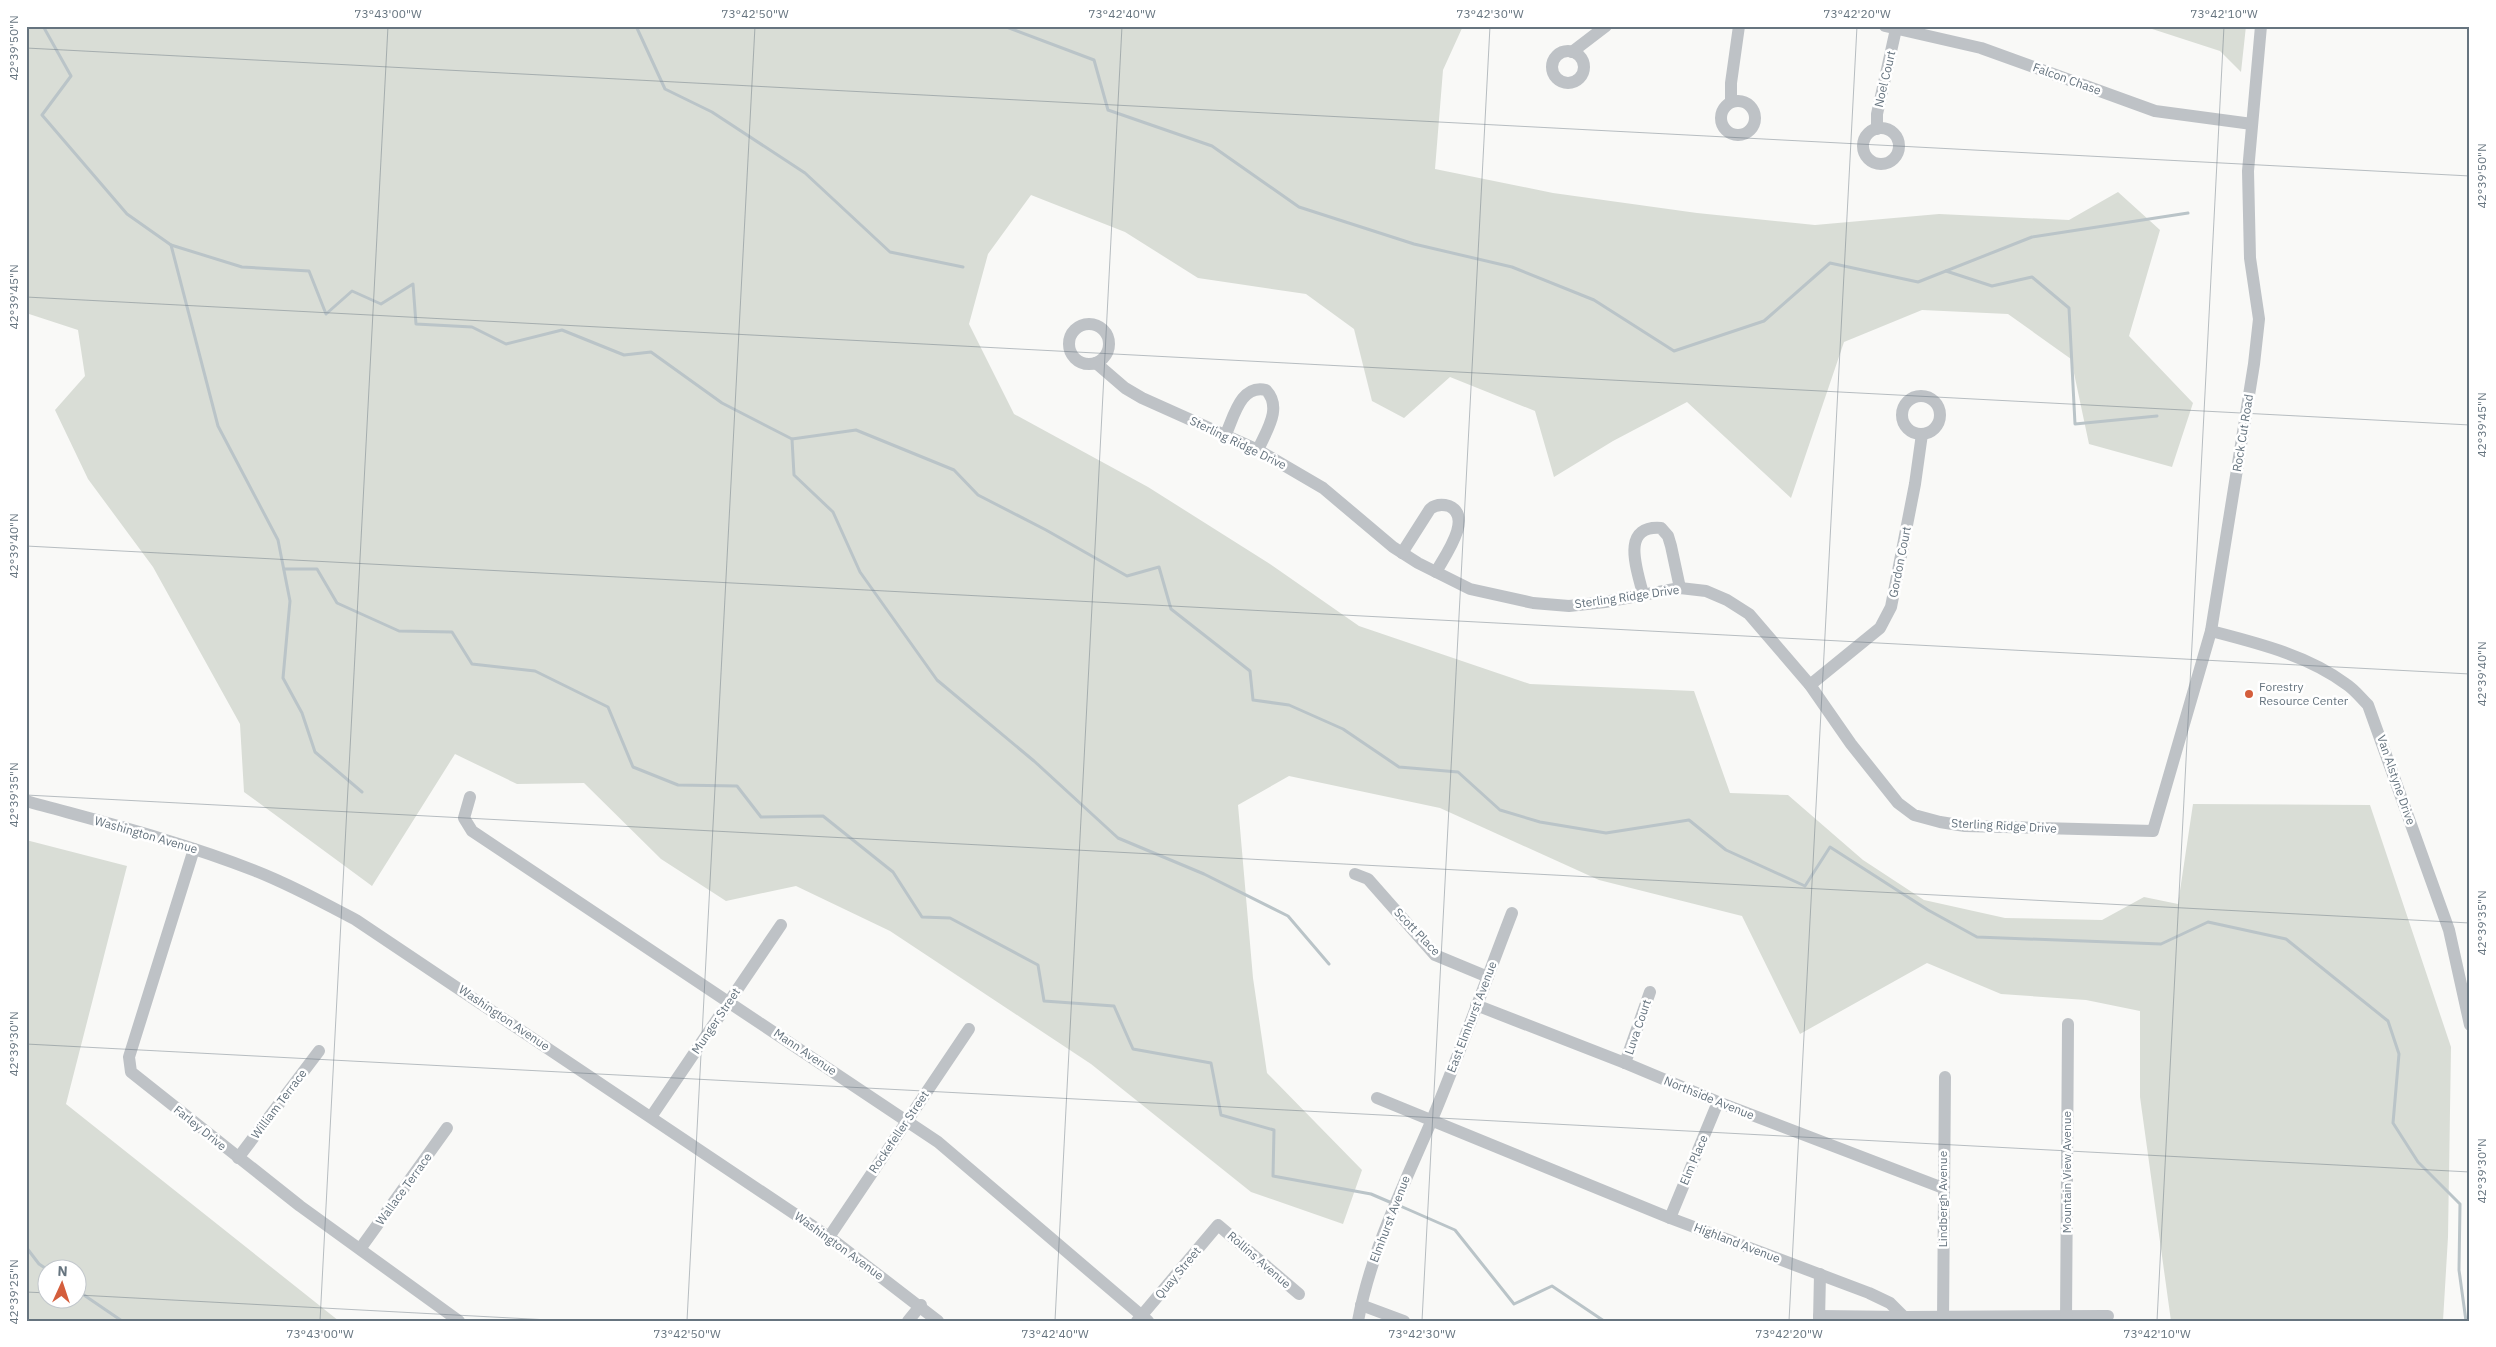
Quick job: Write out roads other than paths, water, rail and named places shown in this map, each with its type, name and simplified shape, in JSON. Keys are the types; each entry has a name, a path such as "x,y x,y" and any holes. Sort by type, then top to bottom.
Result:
{"street":[{"path":"1572,52 1606,26"},
{"path":"1731,102 1731,83 1739,26"},
{"name":"Rock Cut Road","path":"2153,831 2211,631 2254,364 2259,319 2250,258 2248,171 2261,26"},
{"name":"Falcon Chase","path":"1891,28 1981,48 2154,111 2252,124"},
{"name":"Noel Court","path":"1877,129 1877,114 1891,28"},
{"name":"Sterling Ridge Drive","path":"1096,363 1125,388 1142,398 1226,434 1258,450 1323,488 1402,553 1470,589 1533,603 1569,606 1605,602 1680,588 1713,594 1727,600 1749,614 1810,685 1851,744 1898,803 1914,815 1965,826 2153,831"},
{"path":"1226,434 1244,395 1253,389 1266,390 1275,404 1273,416 1258,450"},
{"name":"Gordon Court","path":"1810,685 1880,628 1891,607 1915,484 1922,434"},
{"path":"1402,553 1430,509 1443,504 1450,507 1456,511 1460,524 1455,538 1436,572"},
{"path":"1643,594 1634,554 1635,541 1640,532 1649,527 1661,528 1668,536 1680,588"},
{"name":"Van Alstyne Drive","path":"2211,631 2276,650 2306,662 2348,684 2368,705 2448,930 2470,1025"},
{"name":"Mann Avenue","path":"470,797 464,818 472,831 938,1142 1142,1319"},
{"name":"Washington Avenue","path":"26,801 194,849 292,886 356,920 829,1237 921,1305 938,1321"},
{"name":"Farley Drive","path":"194,849 129,1057 131,1072 238,1158 459,1321"},
{"name":"Scott Place","path":"1355,874 1368,879 1435,955 1488,977"},
{"name":"East Elmhurst Avenue","path":"1432,1120 1512,913"},
{"name":"Munger Street","path":"651,1117 781,925"},
{"name":"Luva Court","path":"1625,1063 1650,992"},
{"name":"Northside Avenue","path":"1476,1005 1625,1063 1718,1102 1943,1188"},
{"name":"Mountain View Avenue","path":"2066,1319 2068,1024"},
{"name":"Rockefeller Street","path":"829,1237 906,1120 970,1029"},
{"name":"William Terrace","path":"238,1158 319,1051"},
{"name":"Lindbergh Avenue","path":"1943,1318 1945,1077"},
{"name":"Highland Avenue","path":"1377,1098 1670,1218 1820,1274 1890,1303 1904,1317"},
{"name":"Elm Place","path":"1670,1218 1718,1102"},
{"name":"Elmhurst Avenue","path":"1358,1321 1361,1305 1392,1209 1432,1120"},
{"name":"Wallace Terrace","path":"360,1249 448,1128"},
{"name":"Quay Street","path":"1142,1319 1218,1225"},
{"name":"Rollins Avenue","path":"1218,1225 1299,1294"},
{"path":"1820,1274 1819,1318 2066,1319 2108,1316"},
{"path":"908,1321 921,1305"},
{"path":"1361,1305 1404,1321"}],"waterway":[{"path":"43,26 71,76 42,115 127,214 171,245 218,426 278,540 290,601 283,678 302,713 315,752 362,792"},
{"path":"636,26 665,89 712,112 805,173 890,252 963,267"},
{"path":"1004,26 1094,60 1108,110 1212,146 1299,207 1414,244 1512,267 1594,300 1674,351 1764,321 1830,263 1918,282 2032,237 2188,213"},
{"path":"171,245 242,267 309,271 326,314 352,291 381,304 413,284 416,324 472,327 506,344 562,330 624,355 651,352 722,403 792,439 856,430 954,470 978,495 1046,530 1127,576 1159,567 1171,609 1250,671 1253,700 1289,705 1343,729 1399,767 1458,772 1500,810 1540,822 1606,833 1689,820 1726,850 1805,886 1830,847 1928,910 1977,937 2161,944 2208,922 2286,939 2388,1021 2399,1054 2393,1123 2418,1162 2460,1204 2459,1270 2466,1321"},
{"path":"1946,271 1992,286 2032,277 2069,308 2075,424 2157,416"},
{"path":"792,439 794,475 833,512 860,572 937,680 1034,761 1118,838 1204,874 1288,916 1329,964"},
{"path":"284,569 317,569 337,603 399,631 452,632 472,664 535,671 608,707 633,767 678,785 737,786 761,817 823,816 893,872 922,917 950,918 1038,965 1044,1001 1114,1006 1133,1049 1211,1063 1221,1115 1274,1130 1273,1176 1371,1194 1392,1203"},
{"path":"1398,1205 1455,1230 1514,1304 1552,1286 1604,1321"},
{"path":"26,1247 38,1263"},
{"path":"88,1298 122,1321"}],"place":[{"name":"Forestry Resource Center","path":"2249,694"}]}
